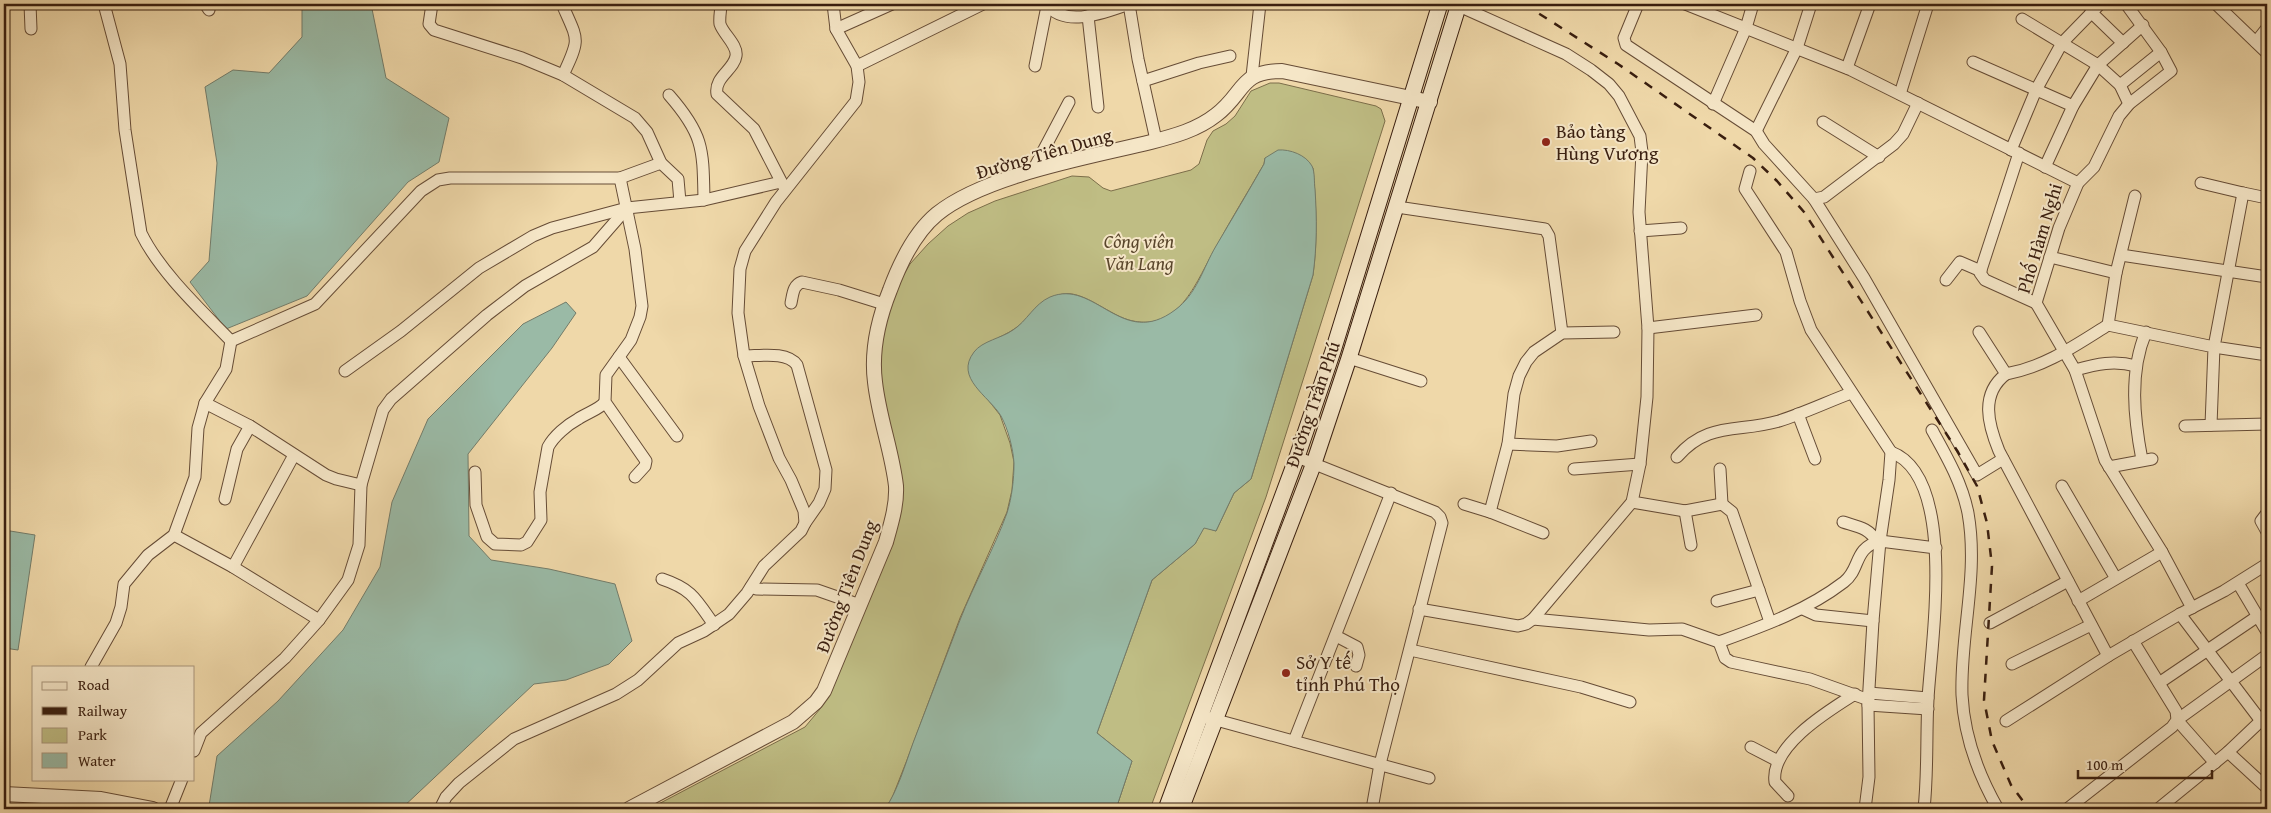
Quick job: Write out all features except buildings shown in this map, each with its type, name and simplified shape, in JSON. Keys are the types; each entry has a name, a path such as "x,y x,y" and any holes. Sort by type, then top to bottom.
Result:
{"main road":[{"name":"Đường Trần Phú","path":"1181,809 1208,717 1333,351 1440,4"},
{"name":"Đường Trần Phú","path":"1166,809 1208,717 1314,463 1397,207 1459,5"}],"street":[{"path":"30,4 31,29"},
{"path":"104,4 120,64 125,130 141,233 148,247 177,282 231,341"},
{"path":"432,4 429,24 434,30 522,58 563,75 635,118 643,126 661,163 678,179 680,202"},
{"path":"562,4 577,38 576,46 563,75"},
{"path":"721,4 721,27 737,52 736,59 718,84 717,94 728,106 750,123 761,140 783,186"},
{"path":"804,523 801,503 779,458 759,406 744,356 738,313 741,262 745,251 783,186 856,101 859,82 857,66 836,29 833,4"},
{"path":"836,29 892,4"},
{"path":"857,66 984,4"},
{"path":"1035,66 1046,5 1068,16 1088,16 1129,4 1156,140"},
{"path":"1260,4 1252,76 1268,71 1282,71 1430,102"},
{"path":"1638,4 1624,42 1713,104 1756,131 1764,144 1814,199 1864,278 1977,475 2003,459"},
{"name":"Phố Hàm Nghi","path":"1685,4 1708,8 1746,28 1847,68 2078,183 2064,214 2036,303 2075,370 2097,442 2109,466 2162,552 2192,608"},
{"path":"1713,104 1746,28 1753,4"},
{"path":"1756,131 1797,48 1811,4"},
{"path":"1847,68 1870,4"},
{"path":"1900,94 1928,4"},
{"path":"2036,303 1984,280 1981,277 1981,271 2015,152 2036,90 2062,43 2100,4"},
{"path":"2078,183 2092,170 2114,123 2129,104 2169,74 2171,69 2143,25 2126,4"},
{"path":"2216,4 2267,52"},
{"path":"1420,609 1518,626 1526,624 1532,619 1632,502 1640,464 1647,397 1648,328 1639,212 1642,168 1640,136 1620,96 1609,84 1591,70 1566,54 1459,5"},
{"path":"2091,12 2123,43"},
{"path":"1088,16 1098,107"},
{"path":"2022,19 2098,65 2120,85 2129,104"},
{"path":"2046,167 2073,106 2098,65 2143,25"},
{"path":"2256,42 2267,28"},
{"path":"2120,85 2161,52"},
{"path":"1143,81 1199,63 1230,56"},
{"path":"1973,62 2073,106"},
{"name":"Đường Tiên Dung","path":"629,809 781,728 804,713 816,702 827,684 886,542 896,488 880,417 873,360 874,343 884,304 899,265 927,224 938,214 980,190 1032,172 1188,131 1217,114 1232,101 1252,76"},
{"path":"669,95 683,111 700,141 703,154 704,200"},
{"path":"1032,172 1069,102"},
{"path":"1814,199 1824,197 1899,140 1918,103"},
{"path":"1822,122 1879,157"},
{"path":"231,341 315,304 422,191 438,180 450,178 620,178 661,163"},
{"path":"1750,171 1745,189 1783,245 1810,330 1891,452 1909,464 1925,492 1931,512 1936,548 1936,588 1928,703 1924,809"},
{"path":"620,178 628,208 642,306 631,340 604,378 605,402 646,461 645,466 635,477"},
{"path":"2201,183 2242,194 2267,198"},
{"path":"345,371 402,331 478,268 521,242 552,228 628,208 704,200 783,186"},
{"path":"2211,425 2214,347 2230,270 2242,194"},
{"path":"2108,325 2116,273 2135,196"},
{"path":"1397,207 1545,229 1549,236 1562,333"},
{"path":"195,746 198,731 272,670 319,620 348,580 354,568 360,538 361,485 383,410 391,399 487,315 525,286 593,247 628,208"},
{"path":"1640,231 1681,228"},
{"path":"2121,255 2230,270 2267,278"},
{"path":"2050,257 2116,273"},
{"path":"1946,280 1960,262 1981,271"},
{"path":"791,303 794,289 797,284 802,282 840,290 884,304"},
{"path":"1648,328 1756,315"},
{"path":"2108,656 2003,459 1992,430 1989,400 1992,389 2006,374 2035,367 2064,353 2108,325 2214,347 2267,355"},
{"path":"1490,512 1508,444 1512,401 1519,376 1534,352 1562,333 1614,332"},
{"path":"1979,332 2006,374"},
{"path":"2109,466 2147,459 2135,412 2136,366 2146,332"},
{"path":"92,666 116,623 121,607 124,584 148,555 174,535 195,477 198,428 205,403 226,369 231,341"},
{"path":"440,809 446,797 459,784 514,739 616,694 638,680 678,643 714,625 736,608 764,566 801,531 804,523 820,503 825,489 826,470 797,365 793,359 785,356 744,356"},
{"path":"619,357 677,436"},
{"path":"1349,358 1421,381"},
{"path":"2075,370 2107,362 2122,362 2136,366"},
{"path":"1677,457 1694,440 1706,434 1767,424 1851,393"},
{"path":"475,472 476,505 487,537 494,544 515,546 527,542 541,520 540,492 548,447 551,441 576,419 600,407 605,402"},
{"path":"205,403 250,426 294,455 336,479 361,485"},
{"path":"1798,414 1815,459"},
{"path":"2185,426 2267,424"},
{"path":"225,499 237,449 250,426"},
{"path":"1932,430 1960,485 1968,515 1972,581 1964,656 1963,709 1968,736 1976,762 1998,809"},
{"path":"1508,444 1557,446 1591,441"},
{"path":"1865,809 1878,541 1889,480 1891,452"},
{"path":"234,567 294,455"},
{"path":"1297,457 1435,512 1440,517 1442,523 1380,764 1372,809"},
{"path":"1574,470 1640,464"},
{"path":"1720,468 1722,504 1732,512 1770,622"},
{"path":"2062,486 2116,577"},
{"path":"1294,741 1390,494"},
{"path":"1632,502 1685,511 1722,504"},
{"path":"1464,504 1543,533"},
{"path":"1685,511 1691,545"},
{"path":"2267,513 2261,521 2267,532"},
{"path":"1843,522 1864,529 1878,541"},
{"path":"174,535 234,567 319,620"},
{"path":"1532,619 1649,630 1682,629 1719,642 1803,609 1848,578 1863,550 1878,541 1936,548"},
{"path":"2078,601 2116,577 2162,552"},
{"path":"2006,721 2108,656 2238,583 2267,564"},
{"path":"662,578 680,584 689,590 714,625"},
{"path":"1990,622 2068,581"},
{"path":"2238,583 2267,632"},
{"path":"751,587 756,589 817,590 860,605"},
{"path":"1717,602 1759,590"},
{"path":"1803,609 1816,615 1873,621"},
{"path":"2158,809 2228,752 2264,718 2231,682 2180,614"},
{"path":"2159,683 2258,616"},
{"path":"2012,664 2091,625"},
{"path":"1336,636 1357,647 1359,655 1356,666"},
{"path":"2133,641 2176,711 2177,720 2215,763"},
{"path":"1719,642 1725,658 1731,662 1810,679 1869,700 1928,703"},
{"path":"1410,650 1581,687 1630,702"},
{"path":"2067,809 2172,727 2177,720 2267,654"},
{"path":"1788,796 1778,788 1775,782 1774,768 1778,761 1809,726 1855,694"},
{"path":"1208,717 1429,778"},
{"path":"1751,747 1778,761"},
{"path":"2228,752 2267,788"},
{"path":"170,809 182,780"},
{"path":"4,794 101,799 153,809"}],"green space":[{"name":"Công viên Văn Lang","path":"1270,83 1279,83 1376,106 1381,109 1385,121 1266,497 1150,809 1116,809 1132,761 1097,733 1152,580 1195,544 1204,527 1216,531 1234,493 1251,479 1313,275 1316,222 1313,168 1265,158 1264,164 1194,287 1185,300 1164,318 1150,322 1133,321 1116,315 1080,296 1063,294 1049,298 1039,305 1018,326 998,338 985,396 1000,415 1010,443 1014,462 1012,490 1007,512 960,618 907,760 892,798 885,809 649,809 805,727 820,709 848,647 895,517 876,363 894,292 910,264 948,226 968,213 995,201 1072,176 1089,177 1103,188 1111,191 1191,170 1199,164 1207,140 1213,131 1226,124 1235,116 1251,91"}],"water":[{"path":"302,4 371,4 386,78 449,118 439,162 408,182 307,296 226,329 190,282 209,261 217,163 205,87 233,70 269,73 302,37"},
{"path":"1278,150 1302,156 1313,168 1316,222 1313,275 1251,479 1234,493 1216,531 1204,528 1195,544 1152,580 1097,733 1132,761 1116,809 885,809 897,786 960,620 1002,526 1010,501 1014,469 1011,445 1001,416 971,378 968,370 969,361 974,352 987,342 1013,330 1039,304 1050,297 1066,294 1081,297 1124,318 1139,322 1156,320 1175,310 1183,304 1194,289 1216,246 1264,164 1265,158"},
{"path":"566,302 576,313 552,348 468,454 469,536 491,560 549,569 615,584 632,641 609,664 566,680 534,684 401,809 221,809 209,806 217,756 278,701 343,630 380,567 392,502 428,419 523,324"},
{"path":"4,530 35,535 18,650 4,648"}],"railway":[{"path":"1524,4 1618,64 1753,158 1777,181 1804,212 1958,452 1977,486 1987,523 1992,566 1984,700 1992,741 2011,785 2029,809"}],"place":[{"name":"Bảo tàng Hùng Vương","path":"1546,142"},
{"name":"Sở Y tế tỉnh Phú Thọ","path":"1286,673"}]}
